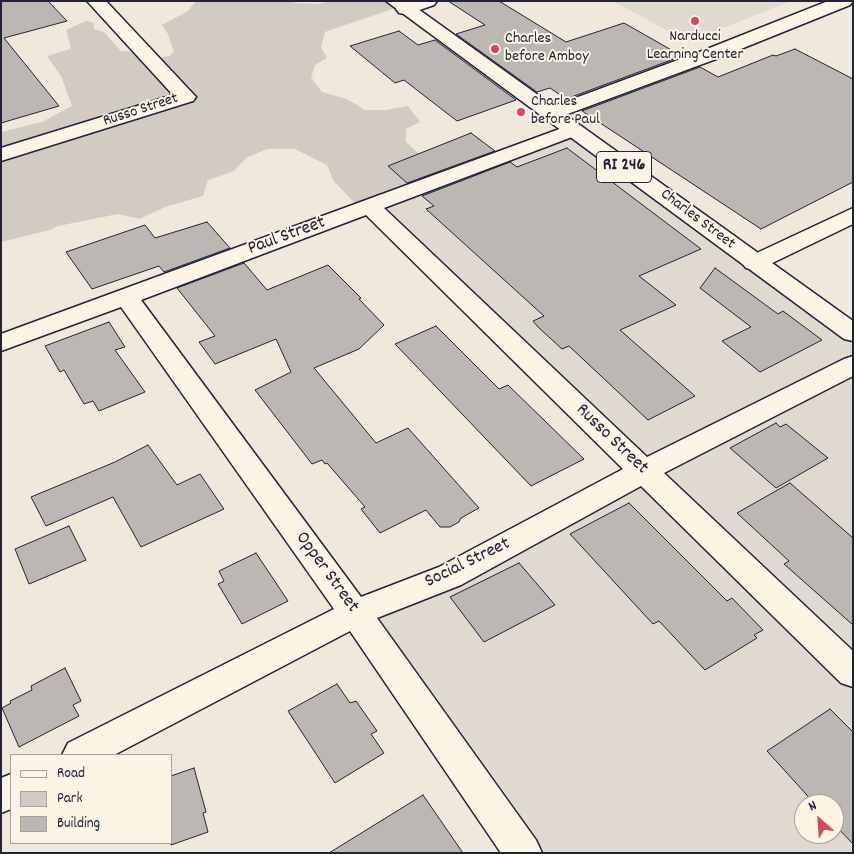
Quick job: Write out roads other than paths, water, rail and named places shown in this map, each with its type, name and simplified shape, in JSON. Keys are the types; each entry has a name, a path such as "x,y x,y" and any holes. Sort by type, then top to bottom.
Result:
{"street":[{"name":"Russo Street","path":"1,156 186,98 96,1"},
{"path":"400,5 428,1"},
{"path":"550,114 709,55 844,1"},
{"name":"Charles Street","path":"400,5 853,333"},
{"name":"Paul Street","path":"1,343 573,130"},
{"name":"Russo Street","path":"370,207 853,673"},
{"path":"754,263 853,215"},
{"name":"Opper Street","path":"126,296 354,613 523,853"},
{"name":"Social Street","path":"82,754 354,613 450,576 644,471 853,365"}],"place":[{"name":"Narducci Learning Center","path":"695,21"},
{"name":"Charles before Amboy","path":"495,49"},
{"name":"Charles before Paul","path":"521,112"}]}
